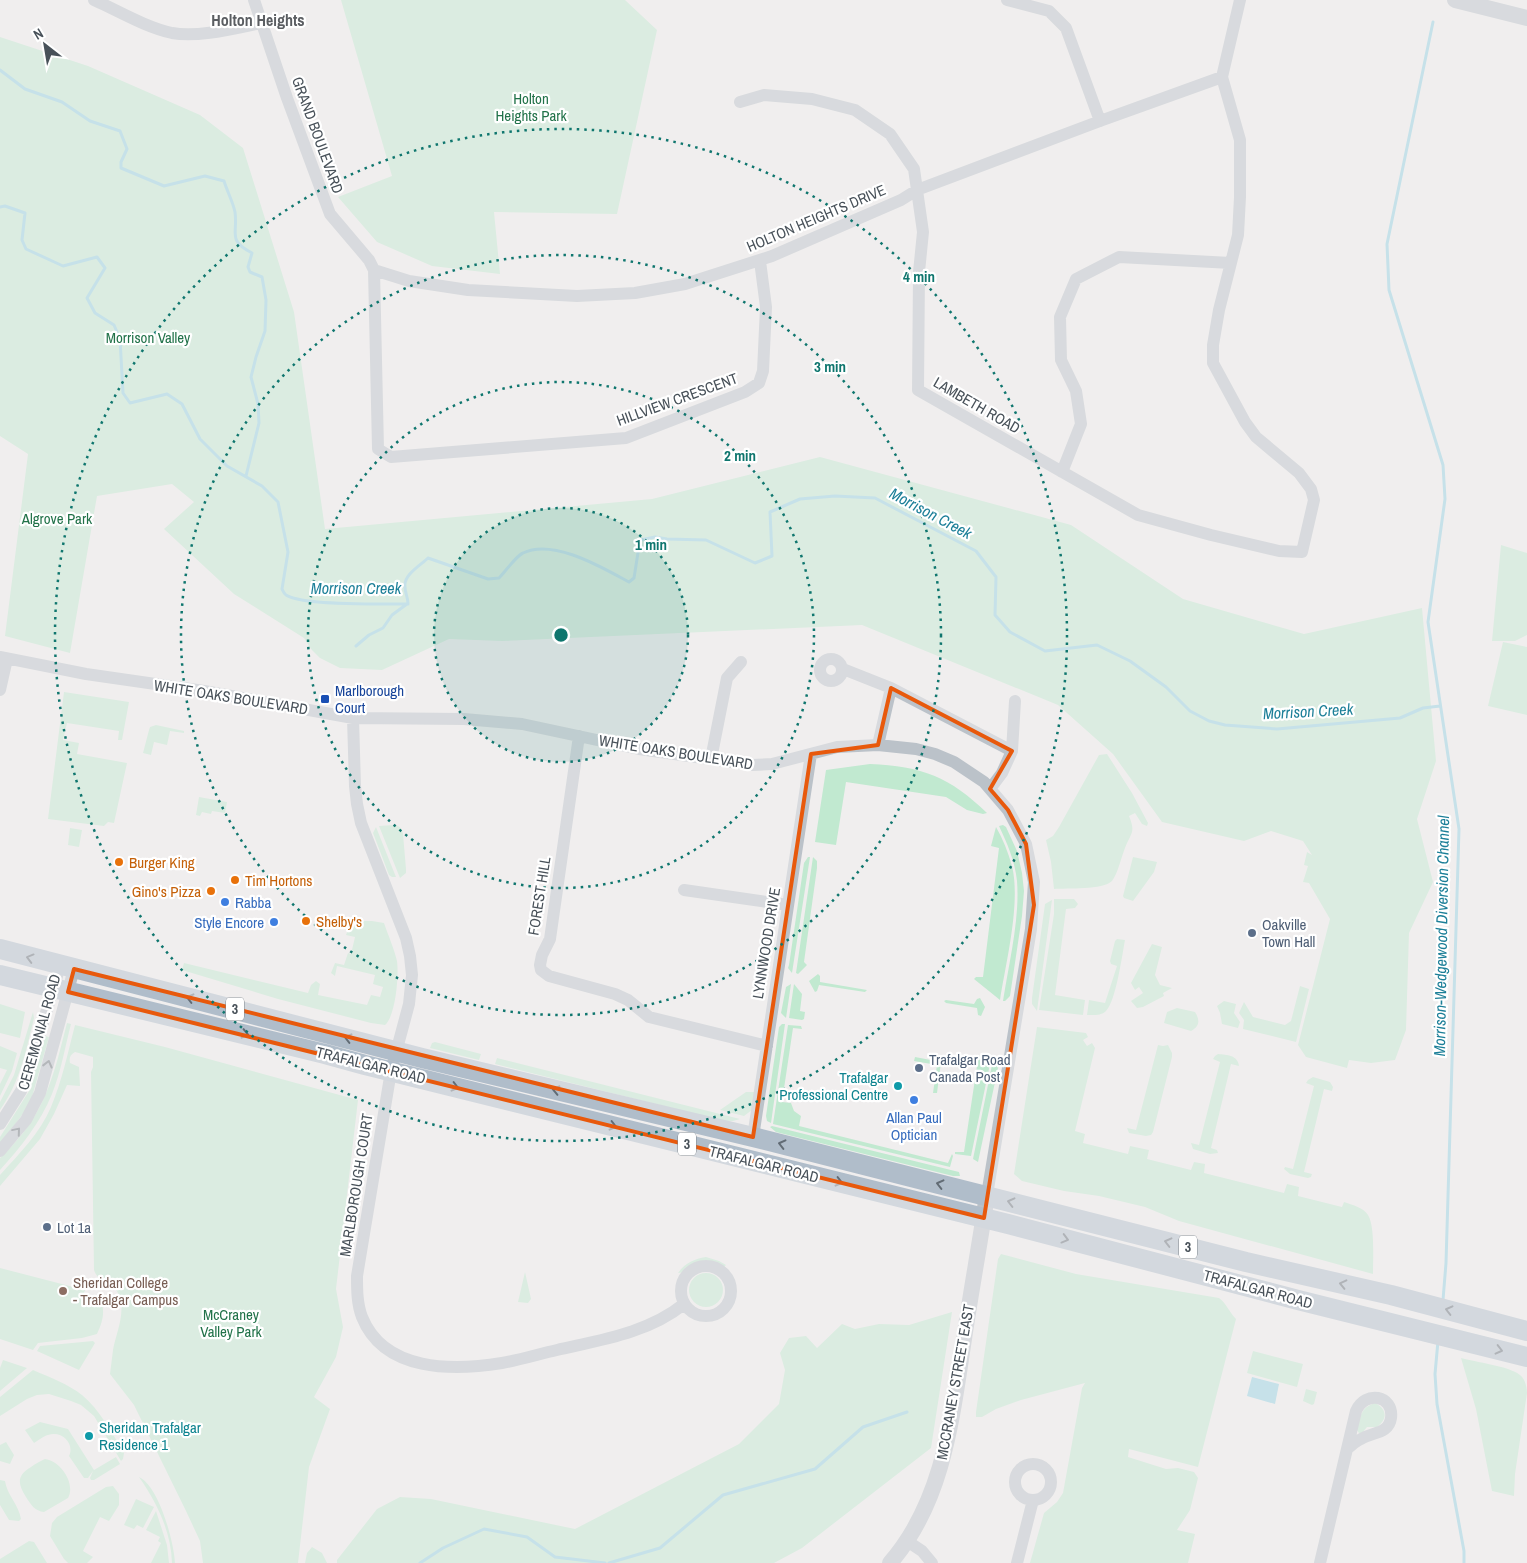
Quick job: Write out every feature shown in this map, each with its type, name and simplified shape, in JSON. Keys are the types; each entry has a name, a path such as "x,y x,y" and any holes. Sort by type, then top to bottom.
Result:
{"main road":[{"name":"TRAFALGAR ROAD","path":"0,949 67,968 395,1051 753,1137 1246,1262 1422,1303 1527,1330"},
{"name":"TRAFALGAR ROAD","path":"0,975 984,1218 1527,1357"}],"street":[{"path":"94,0 147,24 173,33 210,33 261,23"},
{"name":"GRAND BOULEVARD","path":"254,0 330,214 369,260 374,270"},
{"path":"1007,0 1049,11 1066,28 1100,121"},
{"path":"1062,472 1080,424 1076,391 1061,360 1060,326 1060,317 1076,279 1118,256 1231,263 1238,235 1240,140 1222,77 1240,0"},
{"path":"1455,0 1527,18"},
{"name":"HOLTON HEIGHTS DRIVE","path":"374,270 409,281 468,290 577,296 635,293 685,284 760,261 901,200 917,190 1222,77"},
{"name":"LAMBETH ROAD","path":"740,102 764,95 812,99 855,110 890,134 914,169 924,232 919,272 918,390 1138,515 1280,552 1302,552 1314,500 1311,489 1299,473 1256,437 1245,422 1213,364 1212,345 1231,263"},
{"name":"HILLVIEW CRESCENT","path":"374,270 378,448 391,457 626,438 745,392 759,383 763,371 766,307 760,261"},
{"path":"0,690 4,658"},
{"name":"WHITE OAKS BOULEVARD","path":"4,658 86,674 204,691 353,718 464,719 522,724 639,749 752,765 772,764 837,747 878,745 916,749 935,754 970,771 990,789 1008,810 1026,844 1034,882 1030,937 984,1218"},
{"path":"712,759 727,678 741,662"},
{"path":"843,669 891,688 1012,751"},
{"path":"878,745 891,688"},
{"path":"990,789 1002,772 1012,751 1015,701"},
{"name":"MARLBOROUGH COURT","path":"353,718 357,804 362,823 406,938 412,975 409,1004 391,1071 357,1276 357,1295 362,1316 369,1331 380,1344 393,1354 426,1365 474,1366 503,1363 592,1343 640,1329 661,1320 684,1304"},
{"name":"FOREST HILL","path":"579,736 550,939 542,955 541,970 544,974 560,980 615,994 628,1000 649,1017 767,1046"},
{"name":"LYNNWOOD DRIVE","path":"753,1137 811,754"},
{"path":"684,890 788,905"},
{"name":"CEREMONIAL ROAD","path":"0,1124 21,1091 28,1076 67,968"},
{"name":"CEREMONIAL ROAD","path":"0,1151 26,1120 40,1093 60,990"},
{"name":"MCCRANEY STREET EAST","path":"890,1563 907,1541 929,1498 944,1458 954,1410 984,1218"},
{"path":"698,1266 712,1266 727,1276 732,1289 731,1294 725,1308 718,1313 702,1316 694,1313 684,1304 680,1287 686,1275 698,1266"},
{"path":"1320,1563 1348,1448"},
{"path":"1017,1563 1033,1500"},
{"path":"907,1541 922,1551 932,1563"}],"highlighted area":[{"path":"891,688 1012,751 990,789 1008,810 1026,844 1034,905 984,1218 68,992 74,969 753,1137 811,754 878,745"}],"green space":[{"name":"Holton Heights Park","path":"341,0 625,0 657,30 617,214 494,212 500,274 432,266 377,242 338,197 392,176"},
{"name":"Morrison Valley","path":"0,37 88,66 200,115 243,148 294,312 325,529 652,499 820,457 1071,525 1183,599 1304,634 1422,608 1436,761 1417,819 1433,882 1409,933 1406,1030 1395,1060 1371,1063 1349,1060 1347,1068 1306,1057 1298,1045 1330,919 1309,883 1303,882 1308,866 1304,865 1307,852 1312,855 1303,841 1271,831 1244,841 1162,822 1113,754 1058,705 862,625 502,641 449,639 382,670 340,668 320,658 304,638 234,594 164,529 194,502 172,484 97,496 70,653 5,636 28,454 0,436"},
{"path":"1501,545 1527,553 1527,635 1515,641 1492,641"},
{"path":"1503,642 1527,647 1527,715 1488,706"},
{"path":"64,692 129,702 122,740 118,740 119,731 67,723 63,740 79,743 77,754 127,763 114,823 108,822 104,826 48,819"},
{"path":"156,725 184,731 184,733 170,731 167,745 154,742 151,755 143,753 150,727"},
{"path":"1107,754 1132,793 1148,823 1147,826 1142,824 1135,813 1129,816 1132,832 1112,881 1101,886 1054,889 1046,840 1053,836 1059,827 1099,755"},
{"path":"870,764 905,767 934,776 960,790 987,813 983,814 967,810 946,797 846,782 836,845 815,842 826,770"},
{"path":"199,797 227,802 225,813 212,811 211,814 202,812 200,816 196,815"},
{"path":"394,825 402,830 403,834 406,873 400,878 379,826"},
{"path":"1003,825 1006,827 1017,851 1024,891 1010,996 1005,1001 1003,1001 1011,956 1018,895 1014,866 999,826"},
{"path":"376,827 396,877 389,875 373,833"},
{"path":"996,827 1012,866 1015,897 1012,933 1000,1000 974,979 976,977 983,977 999,848 991,846"},
{"path":"70,828 82,830 79,847 68,845"},
{"path":"810,857 792,973 788,968 804,863"},
{"path":"813,857 817,861 817,868 804,962 807,965 798,974 796,973"},
{"path":"1133,857 1157,862 1154,872 1133,901 1123,896"},
{"path":"1054,899 1074,899 1078,904 1075,908 1066,909 1055,995 1085,1000 1083,1015 1039,1010 1054,914"},
{"path":"1052,900 1037,1011 1032,1004 1032,998 1045,904"},
{"path":"363,921 384,923 397,961 398,975 394,1004 389,1020 385,1025 278,999 182,970 184,963 308,993 311,985 316,981 320,984 318,995 367,1005 371,995 380,997 383,987 373,984 375,975 337,966 335,976 331,973 335,963 344,965 348,953 351,954 355,937 346,935 349,929"},
{"path":"1117,939 1125,940 1118,978 1110,1006 1102,1014 1087,1015 1089,1000 1105,1003 1117,966 1111,964 1110,961"},
{"path":"1152,944 1162,947 1155,975 1160,985 1172,988 1163,993 1164,996 1143,1007 1137,1008 1131,1001 1143,993 1139,987 1135,990 1131,983"},
{"path":"818,974 820,982 867,990 865,992 819,985 815,992 809,981"},
{"path":"791,984 786,1018 781,1013 786,987"},
{"path":"794,984 802,994 800,1011 805,1012 804,1019 802,1020 789,1018"},
{"path":"1300,986 1309,989 1296,1042 1243,1029 1244,1020 1239,1013 1244,1002 1253,1017 1285,1025 1291,1021"},
{"path":"980,998 985,1007 981,1016 978,1015 977,1008 946,1003 944,1001 974,1004"},
{"path":"1224,1001 1236,1004 1234,1013 1240,1022 1238,1028 1222,1024 1217,1006"},
{"path":"0,1004 25,1012 20,1038 0,1033"},
{"path":"1177,1008 1195,1012 1198,1023 1194,1029 1191,1031 1164,1023 1167,1012"},
{"path":"33,1012 34,1018 22,1066 13,1088 0,1110 0,1102 14,1075"},
{"path":"67,1023 71,1024 63,1059 47,1105 29,1134 0,1170 0,1158 23,1133 46,1094 56,1066"},
{"path":"785,1024 771,1123 767,1121 766,1116 779,1027"},
{"name":"McCraney Valley Park","path":"75,1025 165,1047 358,1100 336,1289 343,1327 336,1357 314,1397 330,1409 309,1467 298,1563 203,1563 200,1541 134,1405 110,1374 121,1307 116,1289 99,1277 94,1270 91,1072 93,1057 75,1052 71,1055 70,1063 79,1067 80,1086 67,1085 40,1139 0,1186 0,1175 35,1134 51,1107 62,1077"},
{"path":"788,1025 801,1026 802,1029 793,1028 782,1102 791,1103 794,1111 801,1116 799,1126 948,1163 952,1154 950,1167 773,1124"},
{"path":"1037,1027 1086,1033 1088,1037 1083,1040 1087,1046 1092,1043 1095,1048 1075,1131 1085,1134 1083,1143 1128,1154 1130,1146 1149,1150 1147,1159 1191,1170 1194,1162 1205,1164 1204,1173 1284,1193 1287,1184 1299,1187 1298,1196 1342,1207 1344,1202 1357,1207 1366,1212 1372,1227 1373,1274 1179,1221 1145,1207 1022,1181 1014,1174"},
{"path":"45,1036 49,1037 30,1104 0,1145 0,1137 29,1091"},
{"path":"435,1042 481,1054 479,1060 430,1048 432,1043"},
{"path":"1158,1045 1168,1045 1172,1057 1153,1132 1151,1135 1146,1136 1129,1133 1127,1128 1136,1130"},
{"path":"0,1046 17,1053 12,1071 0,1096 0,1084 7,1070 0,1068"},
{"path":"1218,1054 1234,1058 1239,1066 1231,1064 1211,1148 1217,1150 1218,1153 1210,1154 1193,1149 1191,1143 1199,1145 1220,1062 1213,1059"},
{"path":"979,1056 991,1059 971,1156 955,1154 955,1152 964,1152 977,1066 967,1064 972,1058"},
{"path":"915,1057 941,1062 937,1093 933,1093 937,1065 914,1061"},
{"path":"497,1058 740,1119 724,1121 495,1064"},
{"path":"993,1060 998,1068 978,1162 973,1159"},
{"path":"1313,1077 1330,1082 1333,1087 1332,1091 1324,1089 1304,1172 1312,1174 1308,1178 1290,1174 1284,1169 1285,1167 1293,1169 1314,1086 1306,1083"},
{"path":"746,1092 755,1092 752,1110 744,1116 720,1110"},
{"path":"770,1127 959,1172 960,1176 953,1176 776,1132"},
{"path":"1001,1254 1076,1274 1219,1298 1236,1319 1198,1467 1129,1449 1128,1457 1166,1469 1178,1468 1194,1472 1198,1478 1190,1510 1177,1530 1195,1534 1188,1563 1030,1563 1044,1513 1057,1502 1063,1493 1082,1388 1085,1383 1021,1400 996,1409 982,1417 976,1417 998,1259"},
{"path":"706,1257 726,1265 723,1268 715,1264 702,1263 693,1265 678,1273 690,1262"},
{"path":"0,1268 85,1290 84,1293 101,1299 103,1317 97,1334 82,1338 38,1343 33,1350 0,1339"},
{"path":"525,1272 531,1299 528,1303 518,1302"},
{"path":"706,1273 713,1274 718,1278 722,1283 722,1297 718,1302 713,1306 706,1307 699,1306 694,1302 690,1297 689,1290 690,1283 694,1278 699,1274"},
{"path":"952,1312 931,1448 802,1548 774,1563 337,1563 337,1560 377,1509 400,1497 431,1499 575,1529 739,1444 779,1404 785,1370 780,1353 789,1338 806,1336 817,1348 842,1324 855,1329 879,1324 909,1325"},
{"path":"93,1341 95,1343 79,1370 37,1351 40,1346"},
{"path":"1253,1351 1303,1364 1297,1387 1247,1373"},
{"path":"1461,1358 1515,1372 1523,1379 1527,1388 1515,1474 1514,1496 1492,1491 1476,1409"},
{"path":"3,1360 27,1368 0,1391 0,1368"},
{"path":"33,1370 71,1387 88,1401 105,1422 124,1453 121,1461 94,1416 81,1405 71,1401 49,1394 37,1395 0,1416 0,1397"},
{"path":"1306,1389 1317,1392 1314,1404 1312,1405 1303,1401"},
{"path":"1375,1403 1384,1411 1383,1421 1377,1427 1367,1427 1362,1433 1359,1433 1357,1430 1362,1413 1366,1407"},
{"path":"40,1422 68,1429 94,1470 116,1457 120,1464 94,1480 90,1478 93,1471 88,1478 84,1478 69,1456 69,1443 62,1436 53,1434 44,1436 34,1443 25,1430"},
{"path":"6,1442 14,1455 10,1464 0,1461 0,1445"},
{"path":"45,1459 56,1464 65,1474 70,1486 70,1492 68,1498 44,1512 36,1509 30,1503 21,1488 20,1480 26,1470"},
{"path":"139,1477 153,1491 159,1503 172,1542 175,1563 172,1563 169,1540 162,1518 152,1497"},
{"path":"0,1480 5,1481 20,1514 21,1519 19,1521 9,1520 0,1505"},
{"path":"113,1486 119,1494 119,1505 109,1521 100,1517 83,1551 93,1557 87,1563 68,1563 50,1536 52,1523 57,1517 106,1487"},
{"path":"136,1499 154,1507 143,1528 137,1525 134,1529 124,1525"},
{"path":"156,1511 167,1545 169,1563 151,1563 161,1543 158,1541 160,1537 146,1530"},
{"path":"29,1541 34,1542 47,1563 0,1563 0,1559"},
{"path":"312,1547 322,1553 327,1563 305,1563 307,1553"}],"water":[{"path":"1252,1377 1279,1384 1275,1404 1247,1396"}],"waterway":[{"name":"Morrison-Wedgewood Diversion Channel","path":"1433,22 1387,244 1389,290 1443,465 1445,499 1428,622 1459,829 1446,1263 1443,1300"},
{"path":"0,70 25,89 62,102 90,121 120,131 127,149 121,162 121,168 164,186 205,176 224,181 235,212 236,240 252,253 248,267 250,272 262,277 266,300 265,331 251,377 258,404 259,423 246,476"},
{"name":"Morrison Creek","path":"0,207 5,206 25,213 22,240 26,249 63,266 97,257 105,268 87,298 95,313 114,325 120,339 123,393 130,403 167,394 182,404 200,439 227,466 262,486 278,502 288,552 282,589 285,595 295,599 345,604 408,604 405,587 407,578 428,558 488,579 499,578 520,555 535,549 563,552 606,569 629,582 634,578 640,540 655,537 706,540 755,563 772,556 770,512 800,499 835,496 875,498 976,551 996,577 995,615 1010,632 1045,651 1097,645 1130,661 1166,687 1190,711 1209,721 1225,725 1277,729 1400,718 1423,708 1440,706"},
{"path":"356,646 369,635 383,628 392,615 407,604"},
{"name":"Morrison-Wedgewood Diversion Channel","path":"1438,1341 1435,1374 1437,1404 1464,1551 1464,1563"},
{"path":"609,1563 660,1548 723,1495 815,1469 863,1427 907,1412"},
{"path":"420,1563 443,1548 484,1529 527,1537 555,1557 605,1563"}],"place":[{"name":"Marlborough Court","path":"325,699"},
{"name":"Burger King","path":"119,862"},
{"name":"Tim Hortons","path":"235,880"},
{"name":"Gino's Pizza","path":"211,891"},
{"name":"Rabba","path":"225,902"},
{"name":"Shelby's","path":"306,921"},
{"name":"Style Encore","path":"274,922"},
{"name":"Oakville Town Hall","path":"1252,933"},
{"name":"Trafalgar Road Canada Post","path":"919,1068"},
{"name":"Trafalgar Professional Centre","path":"898,1086"},
{"name":"Allan Paul Optician","path":"914,1100"},
{"name":"Lot 1a","path":"47,1227"},
{"name":"Sheridan College - Trafalgar Campus","path":"63,1291"},
{"name":"Sheridan Trafalgar Residence 1","path":"89,1436"}],"district":[{"name":"Holton Heights","path":"258,20"}],"park label":[{"name":"Algrove Park","path":"57,518"}]}
